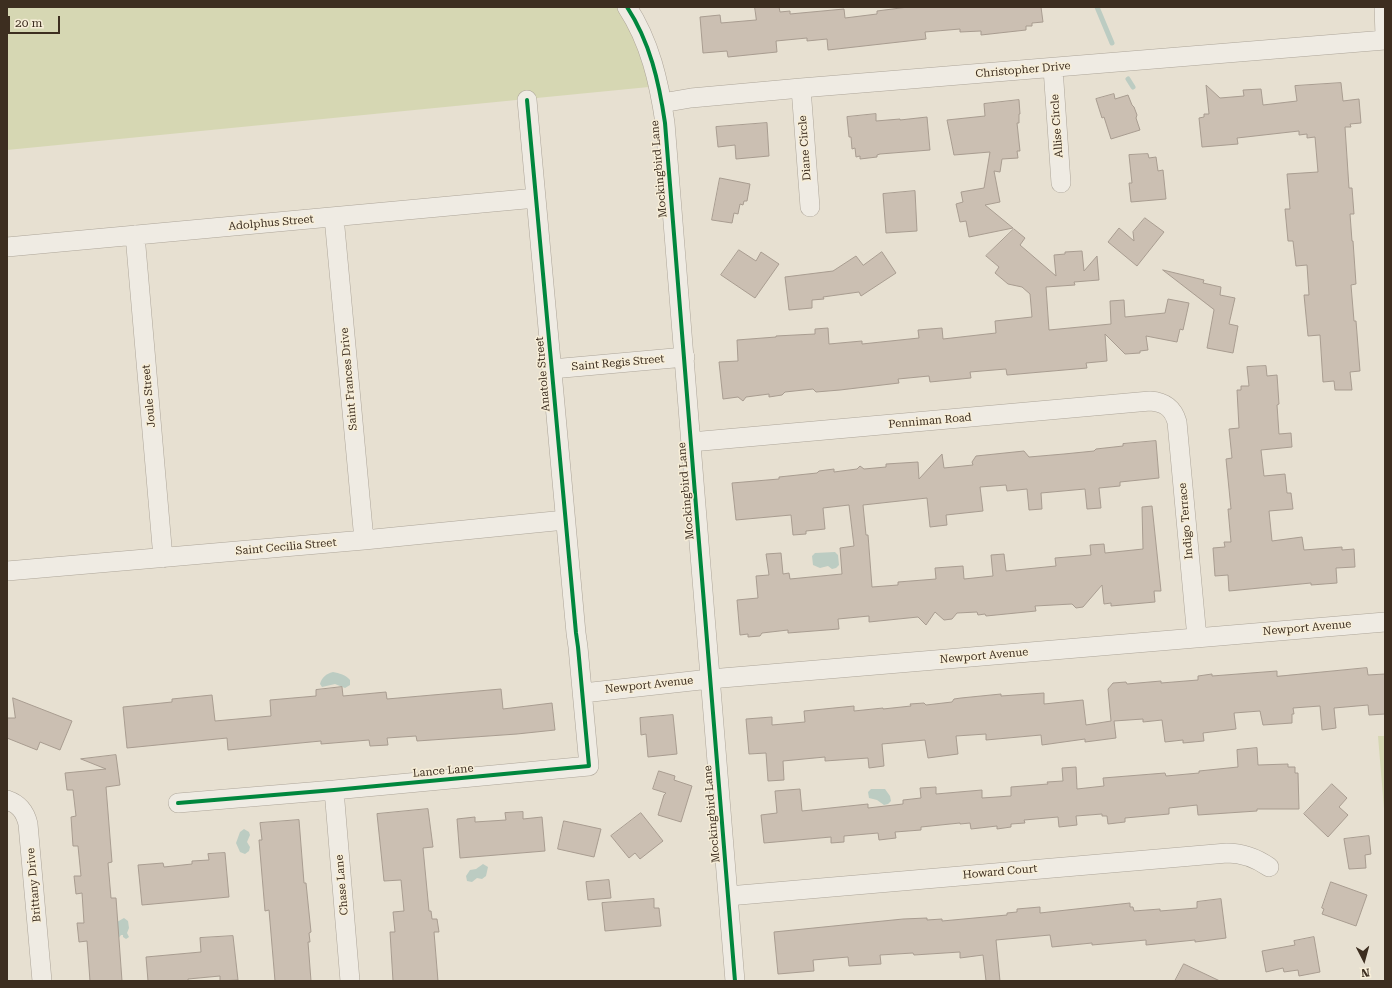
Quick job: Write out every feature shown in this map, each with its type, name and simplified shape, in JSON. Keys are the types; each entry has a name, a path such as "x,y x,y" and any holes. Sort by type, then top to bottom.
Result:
{"street":[{"name":"Mockingbird Lane","path":"627,7 636,23 655,70 666,131 735,981"},
{"path":"1384,7 1385,36"},
{"name":"Christopher Drive","path":"662,103 691,98 801,88 1385,40"},
{"name":"Allise Circle","path":"1053,68 1061,183"},
{"name":"Diane Circle","path":"801,88 810,207"},
{"name":"Anatole Street","path":"527,100 578,647"},
{"name":"Adolphus Street","path":"7,247 334,218 536,198"},
{"name":"Saint Frances Drive","path":"334,218 364,540"},
{"name":"Joule Street","path":"135,235 163,558"},
{"name":"Saint Regis Street","path":"552,369 684,357"},
{"name":"Penniman Road","path":"691,442 1150,401 1156,401 1168,406"},
{"name":"Indigo Terrace","path":"1168,406 1173,411 1177,422 1197,638"},
{"name":"Saint Cecilia Street","path":"7,571 364,540 565,520"},
{"name":"Newport Avenue","path":"583,693 710,679 1385,622"},
{"name":"Lance Lane","path":"178,802 334,790 589,766 578,647"},
{"name":"Chase Lane","path":"334,790 350,981"},
{"name":"Brittany Drive","path":"7,800 19,806 23,810 28,824 42,981"},
{"name":"Howard Court","path":"728,896 1227,853 1249,856 1261,861 1269,867"}],"green space":[{"path":"7,7 627,7 659,86 7,150"},
{"path":"1378,736 1385,736 1385,821"}],"shaded area":[{"path":"835,552 838,555 839,565 836,568 832,569 828,566 820,568 813,565 812,556 815,553"},
{"path":"333,672 350,680 350,685 345,688 335,684 322,687 320,684 323,678"},
{"path":"871,789 885,789 890,796 891,801 884,805 877,800 869,798 868,792"},
{"path":"244,829 249,832 250,835 247,842 250,847 249,851 245,854 240,852 236,843 240,832"},
{"path":"483,864 488,867 486,876 482,879 477,878 472,882 467,881 466,876 470,870 476,869"},
{"path":"124,918 128,921 129,928 127,933 129,937 126,939 123,935 121,935 118,939 117,922"}],"building":[{"path":"755,7 779,7 780,12 790,11 790,14 844,9 845,18 877,14 877,11 908,7 1041,7 1043,22 1032,23 1032,26 1026,26 1026,30 981,35 981,31 960,32 960,29 925,32 926,39 828,50 827,39 807,41 807,38 776,41 777,52 728,57 727,51 703,53 700,17 720,15 721,23 756,20"},
{"path":"1341,83 1343,101 1359,99 1361,123 1350,124 1351,127 1345,127 1349,188 1352,188 1354,214 1350,214 1356,284 1351,285 1354,321 1356,321 1360,371 1350,372 1352,390 1335,390 1334,381 1323,382 1320,335 1308,336 1304,295 1309,295 1307,265 1296,266 1293,241 1288,241 1285,209 1290,209 1287,174 1318,172 1315,137 1307,138 1307,134 1299,135 1299,131 1237,138 1238,144 1202,147 1199,118 1204,117 1204,114 1209,114 1206,85 1220,98 1244,96 1243,90 1261,89 1263,105 1297,101 1295,86"},
{"path":"1114,94 1115,99 1128,95 1137,115 1136,118 1140,130 1111,139 1096,99"},
{"path":"1019,100 1020,114 1019,123 1017,123 1020,151 1017,151 1018,158 1002,159 1000,172 994,171 1000,202 985,205 1013,228 969,237 966,221 960,222 956,204 963,202 961,192 984,188 990,152 954,155 947,120 985,116 984,104"},
{"path":"876,114 876,121 927,117 930,150 880,154 877,155 877,157 860,159 860,156 856,157 855,148 852,149 851,137 849,137 847,117"},
{"path":"767,123 769,156 736,159 735,145 718,147 716,127"},
{"path":"1148,154 1149,158 1156,157 1158,171 1163,170 1166,199 1131,202 1129,183 1132,183 1129,155"},
{"path":"720,178 750,184 747,201 744,201 743,205 740,204 738,214 734,213 732,223 712,220"},
{"path":"915,191 917,231 886,233 883,194"},
{"path":"1145,218 1164,232 1137,266 1108,242 1119,228 1134,241 1133,232"},
{"path":"1014,229 1025,238 1020,245 1056,276 1054,255 1065,254 1065,252 1082,251 1084,271 1097,256 1099,280 1074,282 1075,285 1046,287 1049,330 1111,324 1110,301 1124,300 1125,317 1165,313 1168,299 1189,303 1183,330 1180,329 1177,342 1146,336 1148,350 1140,351 1140,353 1125,354 1105,334 1107,361 1086,363 1087,368 1007,375 1006,369 970,372 971,378 930,382 929,376 898,379 899,383 840,390 816,392 813,389 785,392 782,395 769,397 769,394 746,397 743,401 738,397 723,399 719,362 738,361 737,340 815,334 815,329 828,328 829,344 862,341 862,344 919,338 918,330 942,328 943,339 996,333 995,321 1032,317 1030,294 1022,287 1008,284 995,273 999,267 986,256"},
{"path":"739,250 756,261 761,252 779,264 755,298 721,275"},
{"path":"882,252 896,273 861,296 859,292 823,297 824,299 812,300 812,308 789,310 785,277 833,271 856,256 863,265"},
{"path":"1163,270 1204,280 1203,283 1221,287 1220,295 1235,298 1229,324 1238,326 1233,353 1207,348 1214,310"},
{"path":"1266,366 1267,376 1277,375 1279,434 1291,433 1292,447 1261,450 1264,476 1285,474 1287,493 1291,493 1293,509 1269,511 1272,541 1302,537 1304,550 1342,547 1342,550 1354,549 1355,567 1336,568 1337,583 1311,585 1311,583 1229,591 1228,575 1215,576 1213,548 1225,547 1224,542 1231,542 1228,509 1231,509 1226,459 1232,458 1229,429 1239,428 1237,390 1241,390 1241,386 1249,386 1247,367"},
{"path":"1156,441 1159,478 1120,482 1120,486 1099,488 1101,508 1087,509 1085,489 1041,493 1042,509 1029,510 1027,489 1007,491 1006,485 980,487 983,511 946,515 947,525 930,527 927,498 863,505 866,535 868,535 872,587 898,585 898,582 936,579 935,568 963,566 964,579 993,576 991,555 1004,554 1006,571 1056,566 1055,558 1091,555 1090,545 1104,544 1105,553 1143,549 1142,507 1152,506 1161,591 1154,591 1155,602 1111,606 1111,603 1104,604 1102,585 1083,607 1076,608 1072,604 1035,606 1036,611 986,616 985,614 978,615 977,612 957,613 952,619 944,620 935,612 926,625 918,617 869,622 869,616 838,619 839,629 788,633 788,630 762,633 760,636 748,637 748,634 740,635 737,600 758,598 756,576 769,575 766,554 781,553 783,574 789,573 790,579 842,574 840,548 854,546 849,505 823,508 825,529 806,531 806,534 793,535 791,515 736,520 732,483 779,479 779,477 817,473 819,471 834,469 834,472 857,469 860,466 864,469 886,467 886,464 918,462 919,479 942,454 944,468 973,465 972,462 976,456 1024,451 1029,457 1094,451 1096,449 1123,446 1123,444"},
{"path":"1367,668 1368,675 1385,674 1385,714 1369,715 1368,705 1334,708 1336,728 1322,730 1320,706 1293,708 1294,714 1292,714 1292,723 1263,725 1260,711 1234,713 1236,729 1203,733 1204,741 1183,743 1183,740 1165,742 1162,720 1143,722 1143,719 1114,721 1116,738 1085,742 1085,739 1042,745 1041,735 986,740 986,734 956,736 958,754 928,758 925,740 882,744 884,766 869,768 868,758 825,761 825,757 783,761 784,780 768,781 766,753 749,754 746,719 772,717 772,725 805,722 804,711 854,706 854,711 883,709 911,706 910,704 924,703 926,705 952,702 954,699 1001,694 1001,696 1044,693 1044,704 1083,700 1086,725 1111,721 1108,689 1113,683 1126,682 1127,684 1161,681 1161,683 1198,680 1198,676 1212,674 1212,676 1277,671 1277,676"},
{"path":"342,687 343,696 386,692 387,699 501,689 503,709 552,703 555,730 417,741 416,736 387,738 388,745 370,746 369,740 321,744 321,741 228,750 227,738 127,748 123,707 172,702 172,699 212,695 215,721 271,716 270,700 316,696 316,690"},
{"path":"13,698 72,721 60,750 40,742 37,750 7,738 7,718 15,718"},
{"path":"673,715 677,754 648,757 646,734 641,735 640,718"},
{"path":"1257,748 1258,765 1288,764 1288,767 1295,767 1295,773 1298,773 1299,809 1257,809 1257,811 1198,815 1197,805 1169,808 1169,814 1125,818 1125,822 1108,824 1107,816 1102,816 1102,814 1076,816 1077,825 1059,827 1058,817 1024,820 1025,823 1011,824 1011,827 997,829 997,826 971,829 970,823 921,827 921,830 895,832 896,838 879,840 878,833 844,836 844,842 831,843 831,837 764,843 761,815 777,813 775,791 800,789 802,811 868,804 868,808 903,804 903,800 921,798 920,788 936,787 936,794 982,790 982,798 1011,796 1011,787 1048,784 1047,782 1063,781 1062,768 1076,767 1077,789 1104,786 1103,778 1165,773 1166,776 1238,767 1237,750"},
{"path":"116,755 120,785 106,787 112,862 108,863 111,898 116,898 122,981 90,981 87,941 79,942 77,923 84,923 82,893 76,894 74,876 81,876 78,846 73,846 71,817 76,816 73,790 67,790 65,773 106,769 81,759"},
{"path":"659,771 675,776 674,780 692,786 681,822 658,815 666,793 653,789"},
{"path":"1332,784 1347,798 1339,807 1348,815 1328,837 1304,814"},
{"path":"428,809 433,847 423,848 429,911 431,911 432,919 437,919 439,932 434,932 438,981 393,981 390,932 395,932 393,912 404,911 401,880 384,881 377,814"},
{"path":"523,812 523,819 542,817 545,851 460,858 457,819 475,817 475,822 506,820 505,813"},
{"path":"641,813 663,841 640,859 635,853 629,858 611,836"},
{"path":"299,820 304,883 306,883 311,932 309,933 310,942 308,942 311,981 275,981 269,910 265,911 259,840 262,840 260,823"},
{"path":"564,821 601,829 594,857 558,849"},
{"path":"1369,836 1371,854 1365,855 1366,868 1349,869 1344,839"},
{"path":"225,853 229,897 142,905 138,865 163,863 164,867 192,864 192,861 209,860 208,854"},
{"path":"609,880 611,898 588,900 586,882"},
{"path":"1331,882 1367,895 1356,926 1322,914 1324,909 1322,908"},
{"path":"654,899 654,908 659,908 661,926 605,931 602,903"},
{"path":"1221,899 1226,938 1195,942 1195,940 1146,945 1146,940 1052,947 1050,935 996,940 1000,981 986,981 983,955 960,958 960,952 914,955 913,953 880,955 881,964 849,966 848,957 813,960 814,971 778,974 774,932 903,919 927,918 927,920 942,919 942,921 1007,915 1007,913 1017,912 1017,909 1040,907 1040,913 1130,903 1130,907 1133,907 1134,911 1160,909 1160,911 1197,908 1197,902"},
{"path":"233,936 238,980 220,981 220,976 188,979 188,981 148,981 146,957 201,952 200,938"},
{"path":"1314,937 1320,972 1299,976 1298,970 1284,972 1283,968 1266,972 1262,951 1295,945 1294,941"},
{"path":"1184,964 1220,981 1175,981"}],"waterway":[{"path":"1097,7 1112,43"},
{"path":"1128,79 1133,87"}],"cycle path":[{"path":"627,7 648,48 660,92 665,123 735,981"},
{"path":"178,803 589,766 527,100"}]}
